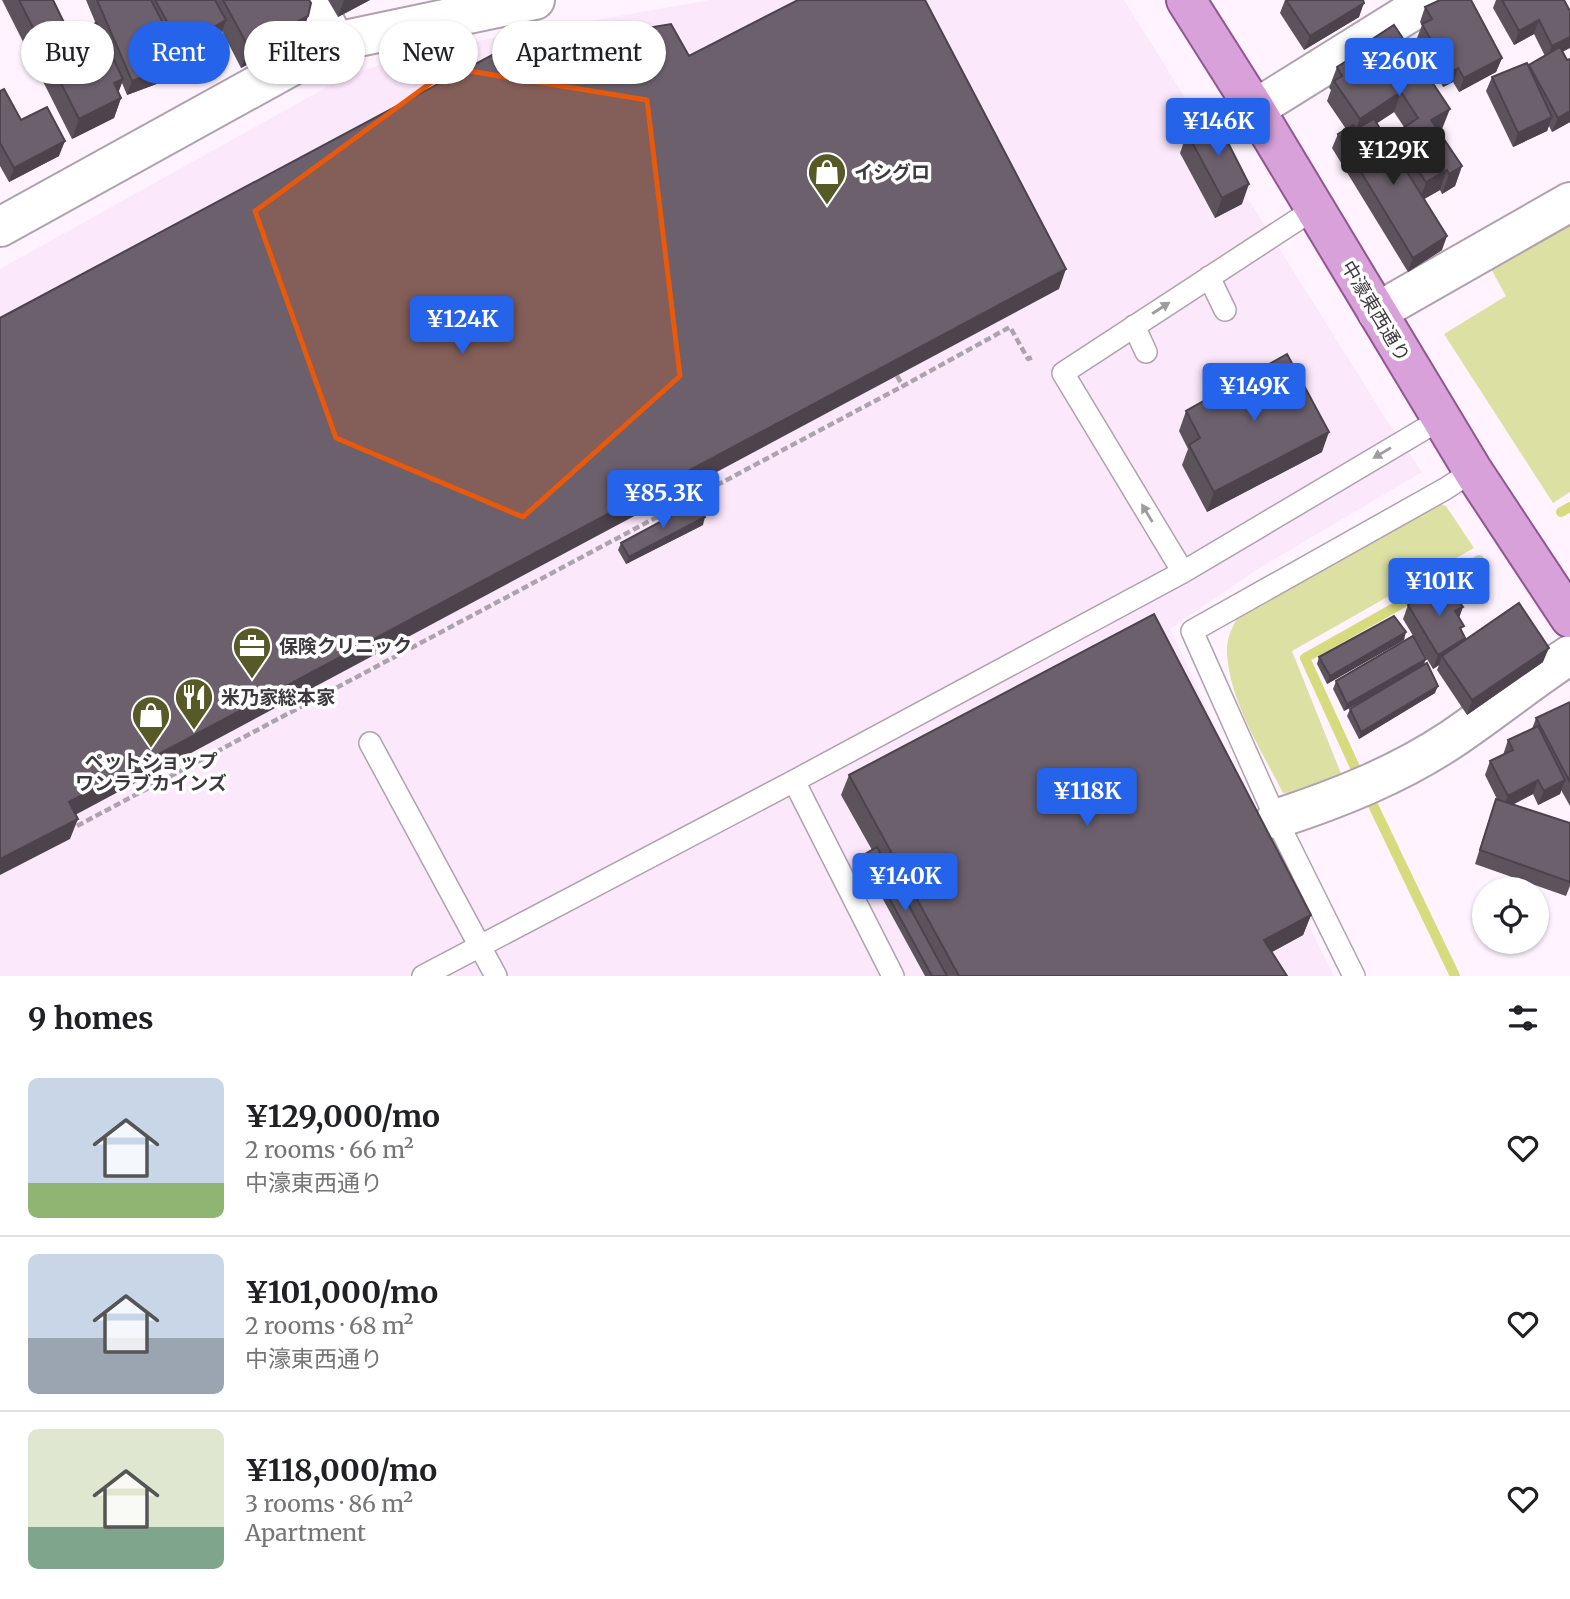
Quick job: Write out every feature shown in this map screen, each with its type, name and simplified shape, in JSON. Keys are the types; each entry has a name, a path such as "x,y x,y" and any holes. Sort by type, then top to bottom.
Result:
{"main road":[{"name":"中濠東西通り","path":"1186,0 1255,109 1473,471 1570,618"}],"street":[{"path":"314,0 324,21"},
{"path":"365,36 535,0"},
{"path":"1255,109 1430,0"},
{"path":"0,227 259,84"},
{"path":"1377,312 1570,202"},
{"path":"1276,819 1333,801 1450,740 1570,654"}],"lane":[{"path":"1183,572 1063,373 1314,209"},
{"path":"1209,277 1225,310"},
{"path":"1134,326 1146,352"},
{"path":"423,976 1183,572 1441,419"},
{"path":"1354,976 1276,819 1192,631 1446,489 1473,471"},
{"path":"370,743 496,976"},
{"path":"794,781 893,976"}],"path":[{"path":"77,826 1010,327 1028,359 1035,356"},
{"path":"897,376 903,386"},
{"path":"552,559 557,569"},
{"path":"227,735 232,743"}],"highlighted area":[{"path":"451,68 647,100 680,376 523,517 336,438 255,211"}],"shaded area":[{"path":"710,0 1124,0 1386,419 1422,472 1256,570 1170,629 1287,882 1334,976 0,976 0,269 332,84 365,84 365,70 379,65 379,84 478,84 478,41 492,38 492,84 666,84 666,21 591,21"}],"green space":[{"path":"1570,213 1570,492 1553,503 1444,334 1506,296 1486,260"},
{"path":"1436,503 1446,506 1474,548 1292,651 1346,786 1329,795 1283,793 1234,691 1227,650 1229,636 1237,619"}],"building":[{"path":"19,0 53,0 63,21 30,21"},
{"path":"97,0 151,0 162,21 128,21 128,72 114,39 114,21 106,21"},
{"path":"155,0 215,0 226,20 224,21 167,21"},
{"path":"223,0 309,0 311,3 308,16 299,21 244,21 244,39"},
{"path":"798,0 925,0 1066,269 69,802 78,819 0,859 0,318 438,84 478,84 478,63 492,55 492,84 666,84 666,25 671,24 689,56"},
{"path":"1286,0 1363,0 1364,3 1310,36"},
{"path":"1440,0 1471,0 1502,58 1464,78 1458,68 1449,73 1422,24 1432,19 1425,7"},
{"path":"1502,0 1564,0 1570,11 1570,37 1552,46 1539,20 1519,31"},
{"path":"1394,25 1450,109 1431,120 1462,166 1449,174 1447,170 1426,182 1394,134 1418,118 1401,92 1360,119 1334,81 1342,76 1337,67 1351,58 1348,55"},
{"path":"1560,47 1567,60 1570,59 1570,111 1558,118 1529,65"},
{"path":"114,60 123,79 114,83"},
{"path":"1527,63 1552,117 1518,133 1492,77"},
{"path":"114,83 121,98 79,119 61,84"},
{"path":"4,89 21,120 47,107 65,141 14,168 0,143 0,91"},
{"path":"1216,119 1249,184 1222,198 1187,133"},
{"path":"1374,119 1447,236 1413,258 1338,134 1353,125 1356,129"},
{"path":"1287,354 1329,432 1214,492 1189,445 1200,438 1186,411"},
{"path":"697,502 705,517 629,557 621,543"},
{"path":"1444,582 1463,607 1455,611 1464,626 1460,628 1465,638 1438,655 1408,605"},
{"path":"1519,603 1549,648 1472,700 1442,656"},
{"path":"1154,614 1311,915 1264,940 1287,976 959,976 849,775"},
{"path":"1394,616 1406,632 1330,676 1319,657"},
{"path":"1413,636 1426,659 1347,704 1336,681"},
{"path":"1427,663 1438,686 1361,732 1350,709"},
{"path":"1570,702 1570,782 1536,718"},
{"path":"1538,726 1565,780 1544,791 1538,780 1508,796 1490,761 1513,750 1508,740"},
{"path":"1496,799 1570,823 1570,882 1480,850"},
{"path":"877,847 947,976 932,976 865,854"}],"waterway":[{"path":"1561,512 1570,507"},
{"path":"1455,976 1305,658 1479,560"}],"place":[{"name":"イシグロ","path":"827,206"},
{"name":"保険クリニック","path":"252,680"},
{"name":"米乃家総本家","path":"194,731"},
{"name":"ペットショップ ワンラブカインズ","path":"151,749"}]}
